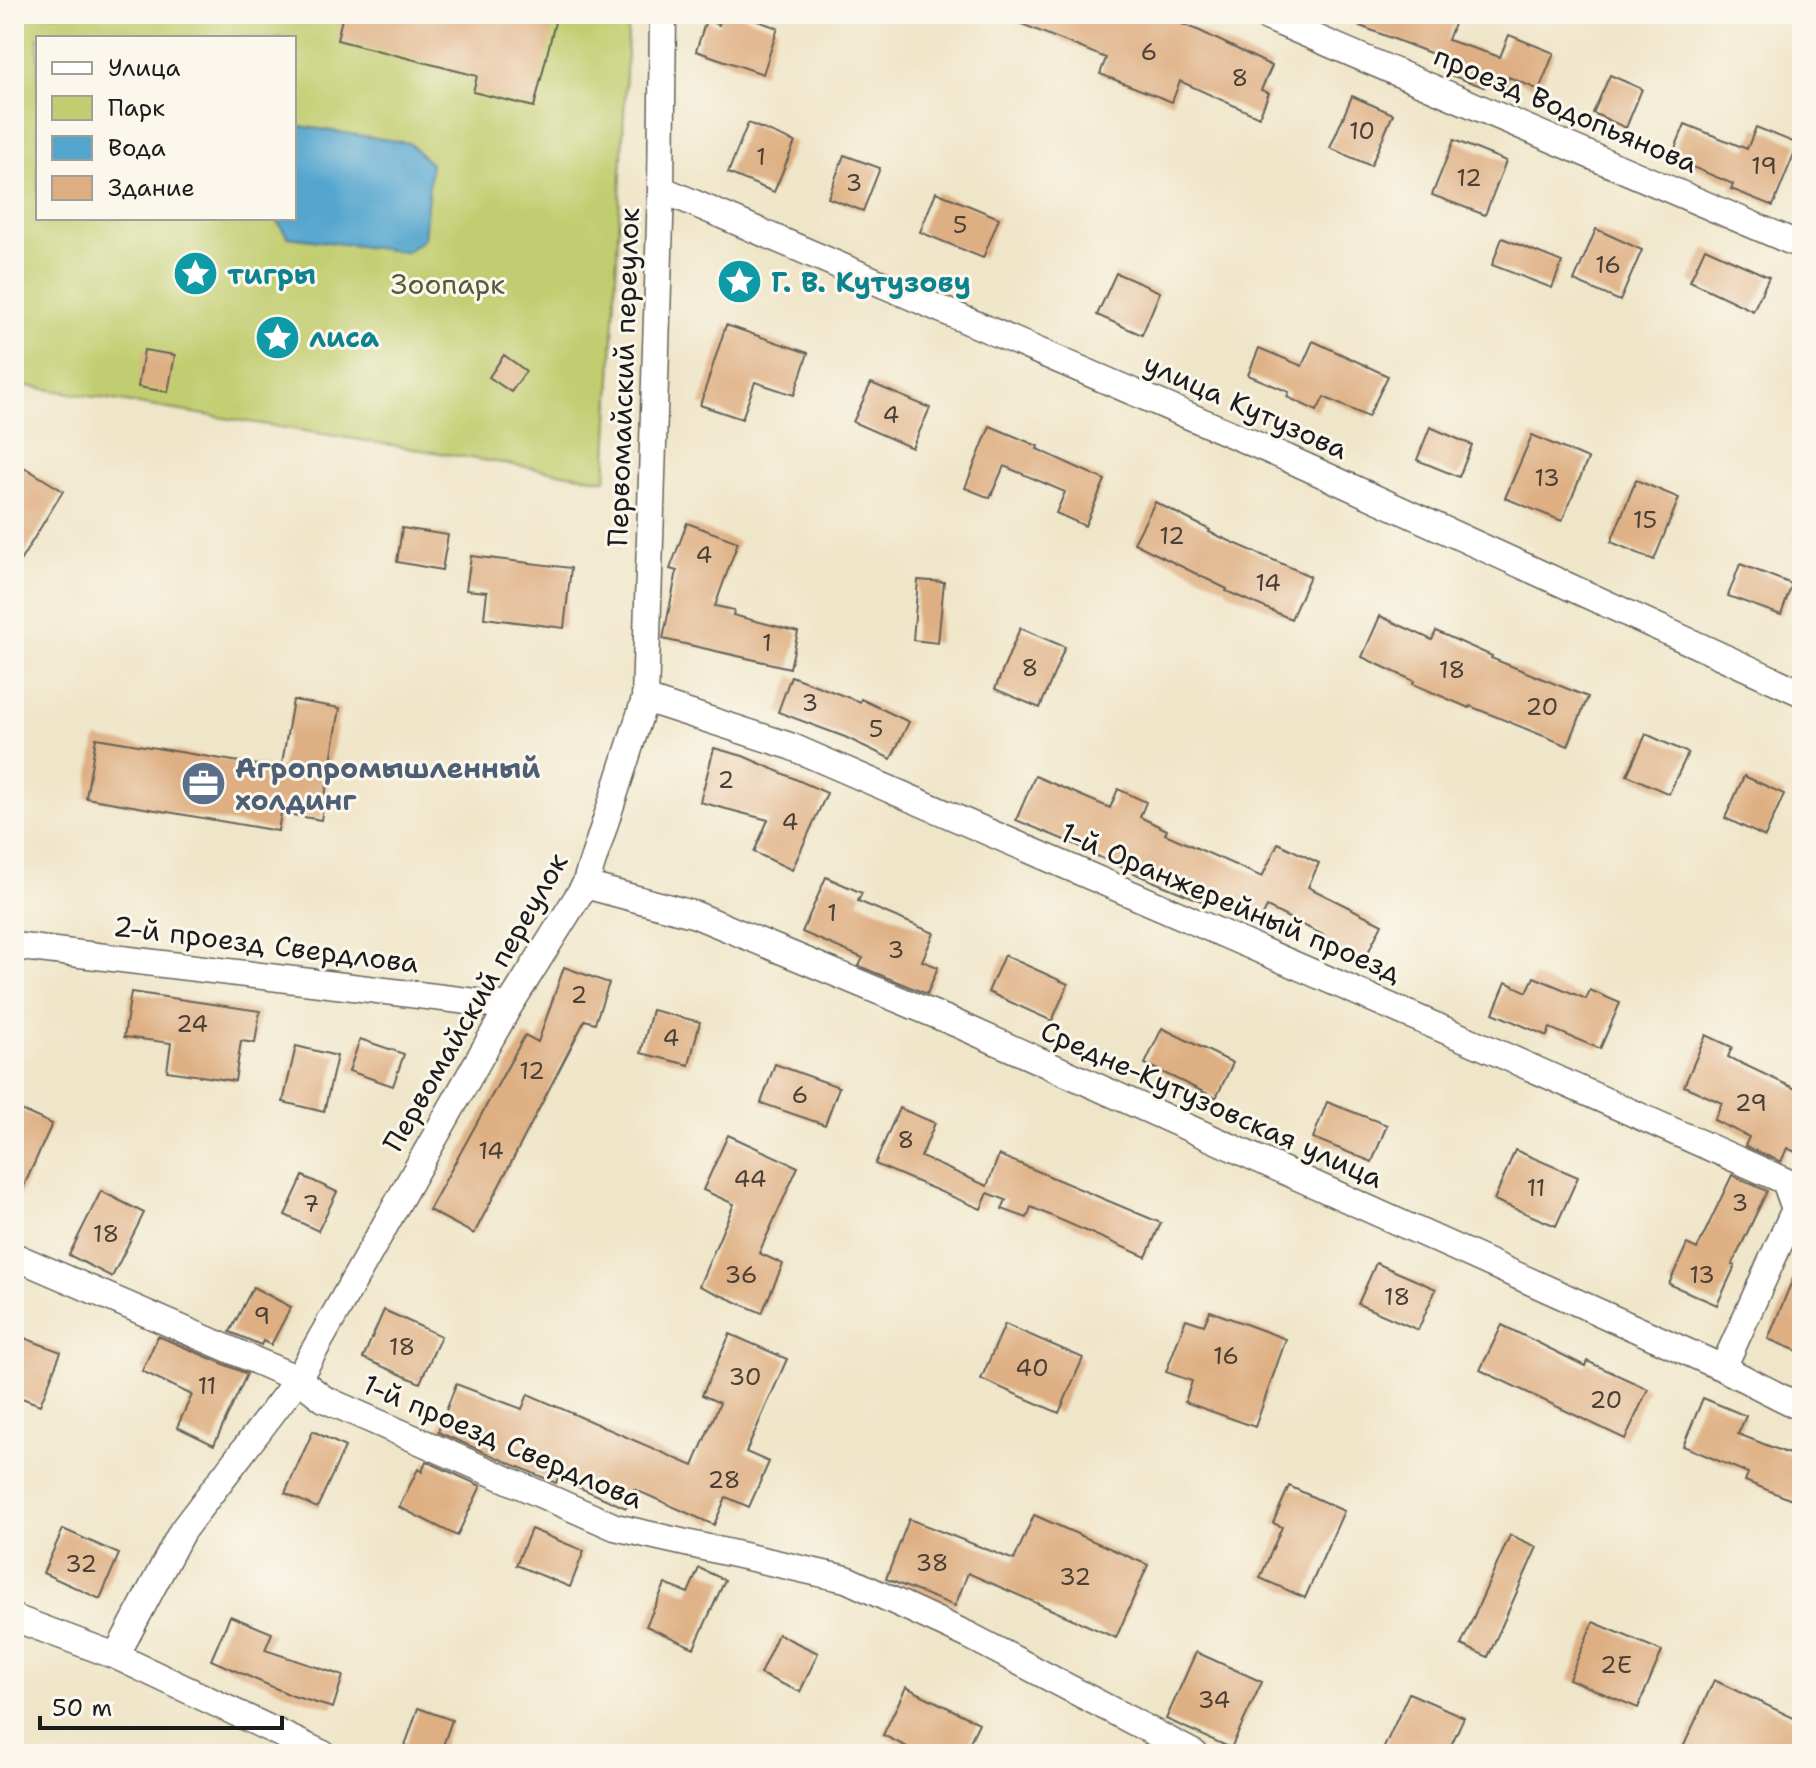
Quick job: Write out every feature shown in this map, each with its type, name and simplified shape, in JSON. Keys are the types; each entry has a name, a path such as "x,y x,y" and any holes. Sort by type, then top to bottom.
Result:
{"street":[{"name":"Первомайский переулок","path":"116,1656 182,1531 298,1379 509,1006 585,885 645,699 661,189 663,14"},
{"name":"проезд Водопьянова","path":"1260,14 1802,246"},
{"name":"улица Кутузова","path":"661,189 1287,458 1802,693"},
{"name":"1-й Оранжерейный проезд","path":"645,699 790,746 1492,1050 1785,1181 1795,1209 1723,1368"},
{"name":"Средне-Кутузовская улица","path":"585,885 696,915 955,1023 1723,1368 1802,1408"},
{"name":"2-й проезд Свердлова","path":"14,946 509,1006"},
{"name":"1-й проезд Свердлова","path":"14,1256 298,1379 324,1399 615,1527 846,1579 970,1636 1195,1754"},
{"path":"14,1618 116,1656 323,1754"}],"green space":[{"name":"Зоопарк","path":"14,14 629,14 606,480 14,384"}],"water":[{"path":"296,125 409,143 431,164 424,239 406,252 288,237 276,220 296,220"}],"building":[{"path":"343,14 557,14 534,107 473,92 477,76 337,40"},
{"path":"722,14 737,14 778,28 763,74 696,51 706,20 719,25"},
{"path":"997,14 1156,14 1200,31 1272,66 1261,90 1269,93 1259,117 1180,81 1172,102 1100,74 1106,58"},
{"path":"1335,14 1438,14 1455,21 1448,40 1500,57 1509,35 1554,53 1539,90 1509,77 1506,86 1487,78 1484,87 1447,74 1451,63 1438,56"},
{"path":"1610,75 1642,89 1626,128 1593,113"},
{"path":"1352,96 1393,114 1371,166 1330,148"},
{"path":"748,123 795,142 774,192 728,173"},
{"path":"1685,124 1747,149 1756,127 1798,144 1773,206 1731,189 1733,184 1671,158"},
{"path":"1454,140 1506,161 1485,215 1432,195"},
{"path":"844,155 880,168 863,211 828,198"},
{"path":"936,192 999,218 983,258 920,232"},
{"path":"1596,229 1642,250 1620,301 1574,281"},
{"path":"1502,238 1562,262 1552,288 1492,265"},
{"path":"1705,248 1769,277 1753,311 1690,281"},
{"path":"1116,273 1160,292 1142,335 1097,315"},
{"path":"726,325 808,353 794,395 755,382 742,419 700,405"},
{"path":"1313,341 1388,376 1368,417 1324,397 1317,411 1287,397 1289,392 1248,375 1259,348 1302,366"},
{"path":"144,350 175,355 168,392 138,387"},
{"path":"504,355 526,371 511,392 489,377"},
{"path":"871,383 930,408 912,448 853,422"},
{"path":"990,426 1105,480 1085,526 1056,513 1065,492 1004,466 990,498 965,488"},
{"path":"1430,427 1472,445 1459,477 1417,460"},
{"path":"1532,435 1588,459 1562,521 1505,498"},
{"path":"14,461 63,491 14,571"},
{"path":"1636,480 1679,498 1654,560 1611,542"},
{"path":"1155,502 1209,532 1310,576 1291,619 1226,591 1134,543"},
{"path":"687,523 738,542 715,606 734,610 733,615 798,632 790,668 663,639 677,571 670,569"},
{"path":"402,528 448,535 442,570 397,562"},
{"path":"471,556 571,568 564,628 484,618 487,592 466,590"},
{"path":"1740,564 1792,584 1781,615 1728,596"},
{"path":"918,580 944,582 938,643 913,640"},
{"path":"1380,616 1432,640 1436,631 1491,658 1588,697 1568,746 1413,684 1414,681 1362,657"},
{"path":"1020,628 1065,647 1040,708 995,689"},
{"path":"791,676 860,702 861,699 909,722 891,759 845,737 778,712"},
{"path":"293,700 340,708 321,820 281,813 278,831 86,798 96,738 281,769"},
{"path":"1646,734 1688,753 1669,794 1627,775"},
{"path":"714,748 743,756 827,793 792,870 754,852 768,820 700,802"},
{"path":"1035,776 1110,808 1118,789 1146,802 1140,817 1167,830 1165,834 1262,877 1278,843 1319,863 1308,887 1382,924 1362,965 1320,945 1325,936 1267,907 1259,923 1213,900 1211,905 1016,820"},
{"path":"1744,776 1784,794 1765,837 1725,818"},
{"path":"826,877 862,893 858,901 934,933 922,961 938,967 927,994 859,966 863,958 802,932"},
{"path":"1004,955 1068,984 1052,1021 988,992"},
{"path":"564,967 609,983 595,1023 585,1020 474,1234 429,1210 525,1035 538,1042"},
{"path":"1534,977 1586,999 1590,990 1620,1003 1600,1049 1550,1028 1547,1036 1493,1013 1506,982 1527,992"},
{"path":"131,992 260,1011 255,1043 241,1041 235,1081 167,1071 171,1043 124,1037"},
{"path":"652,1010 700,1022 689,1065 641,1053"},
{"path":"1162,1028 1233,1063 1216,1098 1145,1064"},
{"path":"1706,1035 1732,1047 1728,1057 1802,1092 1802,1155 1787,1148 1781,1162 1745,1146 1749,1137 1714,1120 1722,1103 1684,1086"},
{"path":"360,1039 404,1054 393,1086 349,1071"},
{"path":"296,1046 337,1056 324,1112 283,1102"},
{"path":"775,1064 839,1087 825,1125 761,1103"},
{"path":"1327,1102 1387,1125 1372,1162 1313,1138"},
{"path":"14,1107 52,1124 14,1208"},
{"path":"899,1108 935,1123 921,1157 987,1186 999,1155 1161,1223 1146,1257 1031,1207 1027,1218 1002,1209 1006,1200 988,1193 981,1209 875,1164"},
{"path":"728,1135 798,1167 759,1253 783,1264 762,1313 699,1286 734,1204 703,1190"},
{"path":"1515,1150 1578,1177 1556,1226 1494,1200"},
{"path":"1732,1175 1767,1191 1717,1305 1669,1284 1687,1244 1697,1249"},
{"path":"303,1176 337,1192 318,1231 285,1215"},
{"path":"101,1191 144,1213 112,1277 69,1255"},
{"path":"1802,1257 1802,1353 1768,1339"},
{"path":"1376,1263 1436,1289 1418,1330 1358,1304"},
{"path":"253,1287 291,1307 271,1345 263,1341 261,1345 230,1332"},
{"path":"384,1310 441,1336 420,1383 363,1358"},
{"path":"1210,1311 1286,1339 1255,1427 1185,1402 1192,1381 1166,1372 1186,1319 1204,1325"},
{"path":"1005,1324 1083,1358 1059,1413 981,1379"},
{"path":"1502,1325 1585,1366 1587,1361 1648,1389 1625,1439 1480,1370"},
{"path":"14,1334 61,1352 40,1405 14,1395"},
{"path":"730,1334 787,1359 746,1452 769,1462 749,1507 726,1497 714,1525 634,1489 626,1508 558,1478 556,1483 438,1432 456,1384 522,1409 528,1394 693,1466 720,1403 702,1395"},
{"path":"158,1336 247,1374 214,1445 177,1427 192,1395 142,1371"},
{"path":"1703,1398 1746,1416 1738,1434 1802,1459 1802,1504 1745,1481 1748,1473 1683,1446"},
{"path":"313,1431 345,1447 317,1508 285,1493"},
{"path":"426,1461 481,1486 457,1536 399,1507 418,1469 422,1472"},
{"path":"1289,1486 1344,1511 1305,1598 1260,1578 1282,1527 1273,1523"},
{"path":"1034,1515 1148,1565 1116,1638 968,1573 955,1606 886,1579 909,1519 1014,1560"},
{"path":"63,1529 119,1554 100,1599 43,1573"},
{"path":"531,1529 584,1551 570,1587 516,1565"},
{"path":"1510,1535 1537,1547 1488,1657 1461,1645"},
{"path":"699,1568 725,1580 694,1648 646,1626 665,1584 688,1593"},
{"path":"230,1616 272,1633 265,1650 343,1676 333,1708 293,1696 211,1660"},
{"path":"1593,1622 1662,1651 1638,1708 1569,1679"},
{"path":"778,1634 818,1653 800,1692 760,1674"},
{"path":"1196,1652 1262,1682 1231,1748 1166,1719"},
{"path":"1714,1680 1802,1722 1802,1754 1680,1754"},
{"path":"906,1687 979,1723 964,1754 921,1754 883,1735"},
{"path":"1409,1693 1464,1717 1447,1754 1381,1754"},
{"path":"418,1708 452,1720 440,1754 428,1754 405,1746"}],"place":[{"name":"тигры","path":"196,274"},
{"name":"Г. В. Кутузову","path":"740,282"},
{"name":"лиса","path":"278,337"},
{"name":"Агропромышленный холдинг","path":"204,784"}]}
